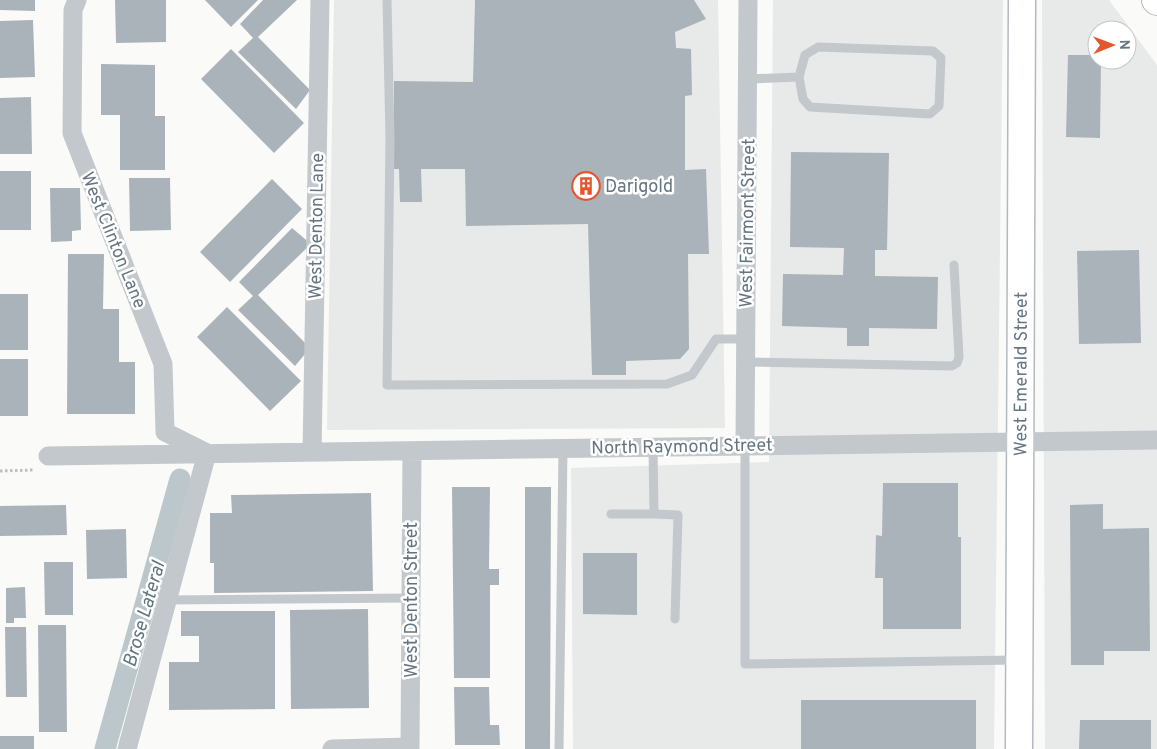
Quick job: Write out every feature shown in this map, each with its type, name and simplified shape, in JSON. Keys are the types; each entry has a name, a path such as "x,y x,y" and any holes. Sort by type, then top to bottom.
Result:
{"main road":[{"name":"West Emerald Street","path":"1020,749 1022,0"}],"street":[{"name":"West Clinton Lane","path":"77,0 72,10 72,133 163,364 164,432 207,453"},
{"name":"West Denton Lane","path":"312,452 320,0"},
{"name":"West Fairmont Street","path":"745,446 748,0"},
{"name":"North Raymond Street","path":"48,456 1157,440"},
{"name":"West Denton Street","path":"410,748 412,451"},
{"path":"127,749 207,453"},
{"path":"332,749 410,748"}],"lane":[{"path":"387,0 390,138 388,385 667,384 692,375 716,339 746,339"},
{"path":"818,48 933,51 941,58 939,106 930,114 810,107 802,99 799,77 805,55 818,48"},
{"path":"748,79 799,77"},
{"path":"746,362 952,366 957,363 958,358 954,265"},
{"path":"745,446 745,664 1020,660"},
{"path":"653,447 654,514"},
{"path":"559,749 563,448"},
{"path":"611,514 678,515 675,619"},
{"path":"168,600 411,598"}],"path":[{"path":"0,471 33,470"}],"shaded area":[{"path":"334,0 718,0 725,428 327,430"},
{"path":"773,0 1003,0 994,749 573,749 571,468 769,462"},
{"path":"1042,0 1109,0 1124,20 1087,20 1087,70 1137,70 1137,38 1157,65 1157,749 1045,749"}],"building":[{"path":"0,0 35,0 35,11 0,10"},
{"path":"115,0 166,0 166,42 116,43"},
{"path":"205,0 258,0 231,27"},
{"path":"263,0 297,0 258,37 310,90 296,109 238,52 253,38 240,24"},
{"name":"Darigold","path":"475,0 694,0 706,19 675,32 676,48 691,49 692,95 685,96 685,170 706,169 709,254 688,254 689,349 680,359 626,361 626,375 592,375 588,224 466,226 465,169 421,169 422,202 400,202 399,169 394,169 394,81 473,82"},
{"path":"33,20 35,77 0,78 0,21"},
{"path":"231,49 304,123 274,153 201,79"},
{"path":"1068,55 1087,55 1087,70 1101,70 1100,138 1066,137"},
{"path":"101,64 155,65 155,116 165,116 165,170 120,170 120,115 101,115"},
{"path":"31,97 32,154 0,154 0,98"},
{"path":"791,152 889,153 887,250 875,250 875,276 938,277 937,329 869,328 869,346 847,346 847,328 782,326 783,274 843,275 844,248 790,247"},
{"path":"0,171 31,171 31,230 0,230"},
{"path":"129,178 170,178 171,230 130,231"},
{"path":"272,179 302,209 230,282 200,252"},
{"path":"50,188 80,188 81,230 72,231 72,241 51,242"},
{"path":"292,228 311,244 258,295 310,348 295,366 238,310 253,296 239,282"},
{"path":"1139,250 1141,343 1079,344 1077,251"},
{"path":"68,254 104,254 103,309 119,309 119,362 135,362 135,414 67,414"},
{"path":"0,294 28,294 28,350 0,350"},
{"path":"227,307 301,381 270,411 197,337"},
{"path":"0,359 28,359 28,416 0,416"},
{"path":"883,483 958,483 958,537 961,537 961,629 883,629 883,578 875,578 876,535 882,536"},
{"path":"452,487 490,487 489,569 499,569 499,585 490,585 490,678 454,678"},
{"path":"525,487 551,487 550,749 525,749"},
{"path":"371,493 373,591 214,593 214,563 210,563 210,513 232,513 231,495"},
{"path":"1103,504 1103,529 1149,528 1150,651 1104,651 1104,665 1071,665 1070,505"},
{"path":"66,505 67,535 0,536 0,506"},
{"path":"126,529 127,578 87,579 86,530"},
{"path":"583,553 637,553 637,615 583,614"},
{"path":"44,562 73,562 73,615 45,615"},
{"path":"25,587 26,618 14,618 14,623 6,623 6,588"},
{"path":"368,609 369,708 291,709 290,610"},
{"path":"181,611 275,611 275,709 169,710 169,662 199,662 199,636 181,636"},
{"path":"38,625 66,625 67,732 39,732"},
{"path":"5,627 26,627 27,697 6,697"},
{"path":"454,687 489,687 490,725 499,725 500,745 455,745"},
{"path":"801,700 976,700 976,749 801,749"},
{"path":"1080,720 1151,720 1151,749 1079,749"},
{"path":"0,736 34,736 34,749 0,749"}],"waterway":[{"name":"Brose Lateral","path":"105,749 180,479"}],"place":[{"name":"Darigold","path":"586,186"}]}
